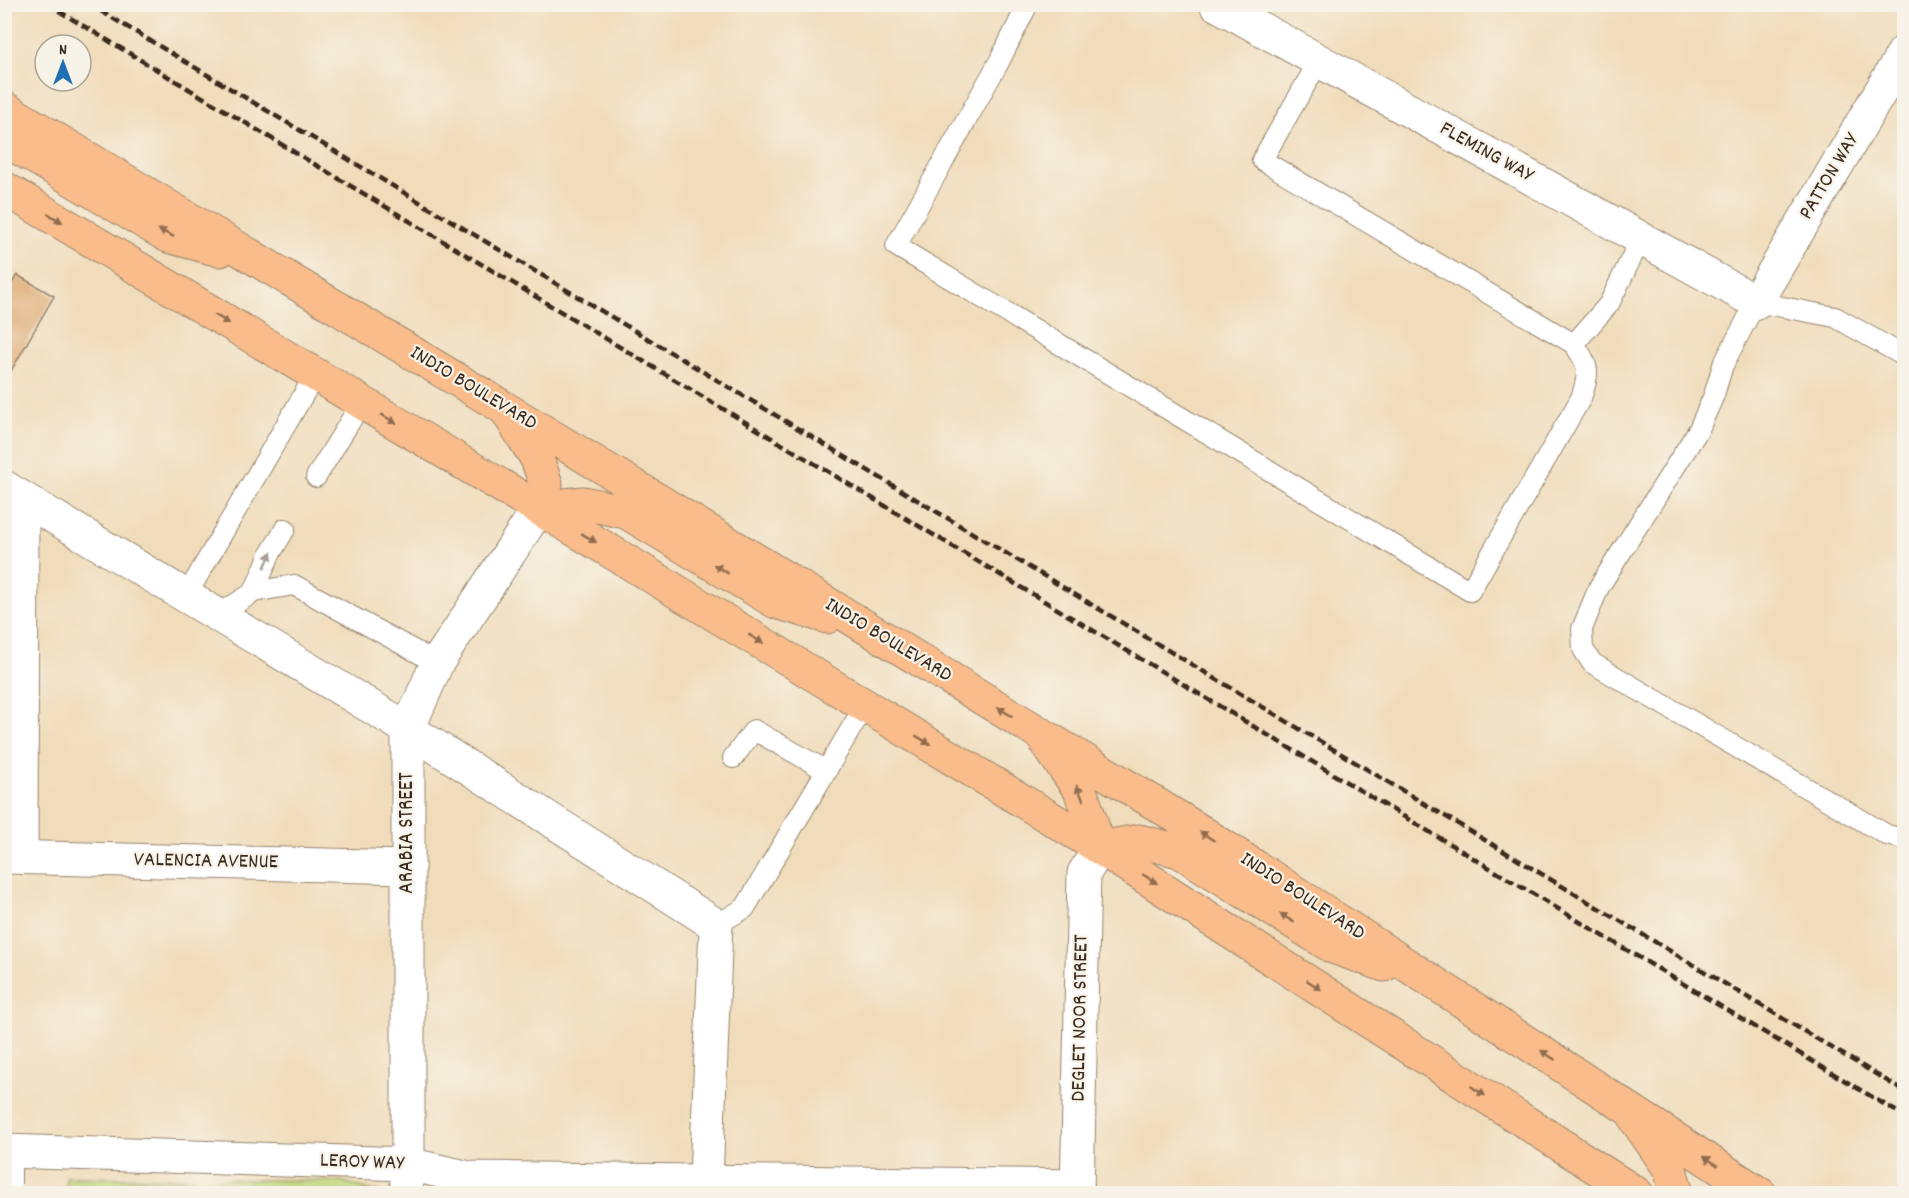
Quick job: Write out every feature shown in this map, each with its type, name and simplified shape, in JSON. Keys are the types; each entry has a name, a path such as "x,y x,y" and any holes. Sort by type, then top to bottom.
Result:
{"main road":[{"name":"INDIO BOULEVARD","path":"4,108 505,408 1197,829 1760,1194"},
{"path":"4,142 12,144 168,236 262,262"},
{"path":"4,188 1101,848 1637,1194"},
{"path":"505,408 537,459 546,484 539,508"},
{"path":"539,508 583,503 626,512 776,602 871,630"},
{"path":"1039,733 1080,790 1101,848"},
{"path":"1101,848 1139,841 1179,851 1333,947 1436,983"},
{"path":"1627,1106 1670,1169 1677,1194"}],"street":[{"name":"FLEMING WAY","path":"1216,4 1755,302"},
{"name":"PATTON WAY","path":"1755,302 1905,52"},
{"path":"13,493 408,729 716,924 706,1181"},
{"path":"13,493 13,857"},
{"name":"ARABIA STREET","path":"407,1179 408,729 437,663 539,508"},
{"name":"DEGLET NOOR STREET","path":"1077,1190 1084,873 1101,848"},
{"name":"VALENCIA AVENUE","path":"13,857 408,867"},
{"name":"LEROY WAY","path":"8,1151 407,1179 706,1181 1077,1190"}],"lane":[{"path":"1028,4 1000,60 896,246 1470,591 1581,398 1588,372 1585,359 1574,344 1262,160 1319,61"},
{"path":"1574,344 1609,304 1641,238"},
{"path":"1905,356 1835,317 1755,302 1723,365 1714,395 1699,429 1599,587 1582,629 1583,649 1592,663 1887,835 1905,839"},
{"path":"186,596 315,375"},
{"path":"316,477 362,402"},
{"path":"254,592 270,554 285,529"},
{"path":"218,615 254,592 294,585 437,663"},
{"path":"716,924 745,908 865,705"},
{"path":"733,758 754,730 826,771"},
{"path":"8,1151 11,1194"}],"green space":[{"path":"66,1177 341,1181 380,1193 66,1193"}],"building":[{"path":"17,275 54,296 4,383 4,296"}],"railway":[{"path":"47,4 1904,1116"},
{"path":"89,4 1904,1091"}]}
